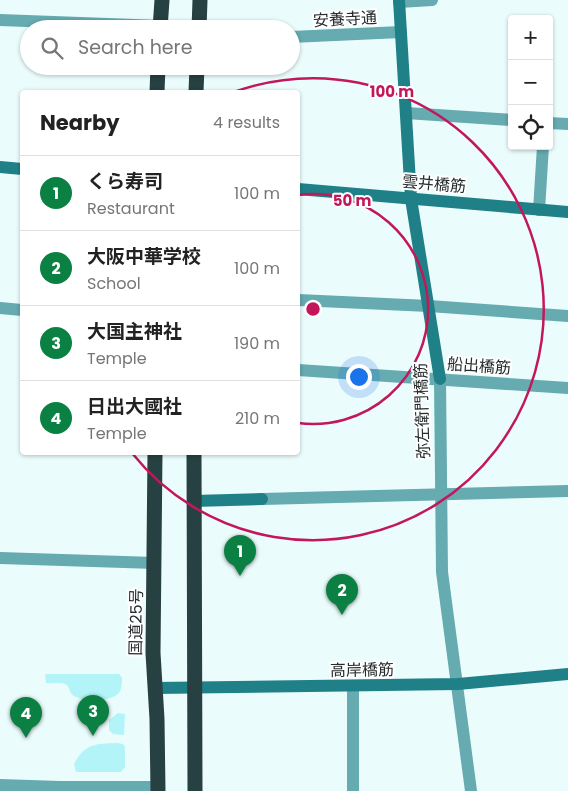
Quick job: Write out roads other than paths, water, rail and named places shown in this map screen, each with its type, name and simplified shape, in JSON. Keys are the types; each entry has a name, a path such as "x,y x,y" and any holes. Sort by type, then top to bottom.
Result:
{"highway":[{"path":"161,20 162,0"},
{"path":"199,20 200,0"},
{"path":"157,90 158,75"},
{"path":"196,90 197,75"},
{"name":"国道25号","path":"155,455 155,563 152,653 157,719 158,789"},
{"path":"194,455 195,791"}],"street":[{"path":"399,1 432,0"},
{"name":"弥左衛門橋筋","path":"399,1 411,198 440,379 442,572 471,791"},
{"path":"0,20 20,21"},
{"name":"安養寺通","path":"300,37 401,32"},
{"path":"406,113 508,120"},
{"path":"553,123 568,124"},
{"path":"538,210 543,150"},
{"path":"0,167 20,168"},
{"name":"雲井橋筋","path":"300,189 568,212"},
{"path":"300,300 429,306 568,316"},
{"path":"0,308 20,310"},
{"name":"船出橋筋","path":"300,370 568,388"},
{"path":"194,501 568,491"},
{"path":"0,558 155,563"},
{"name":"高岸橋筋","path":"155,688 353,687 458,684 568,674"},
{"path":"353,687 353,791"},
{"path":"0,785 158,789"}],"place":[{"name":"くら寿司","path":"240,576"},
{"name":"大阪中華学校","path":"342,615"},
{"name":"大国主神社","path":"93,736"},
{"name":"日出大國社","path":"26,738"}]}
